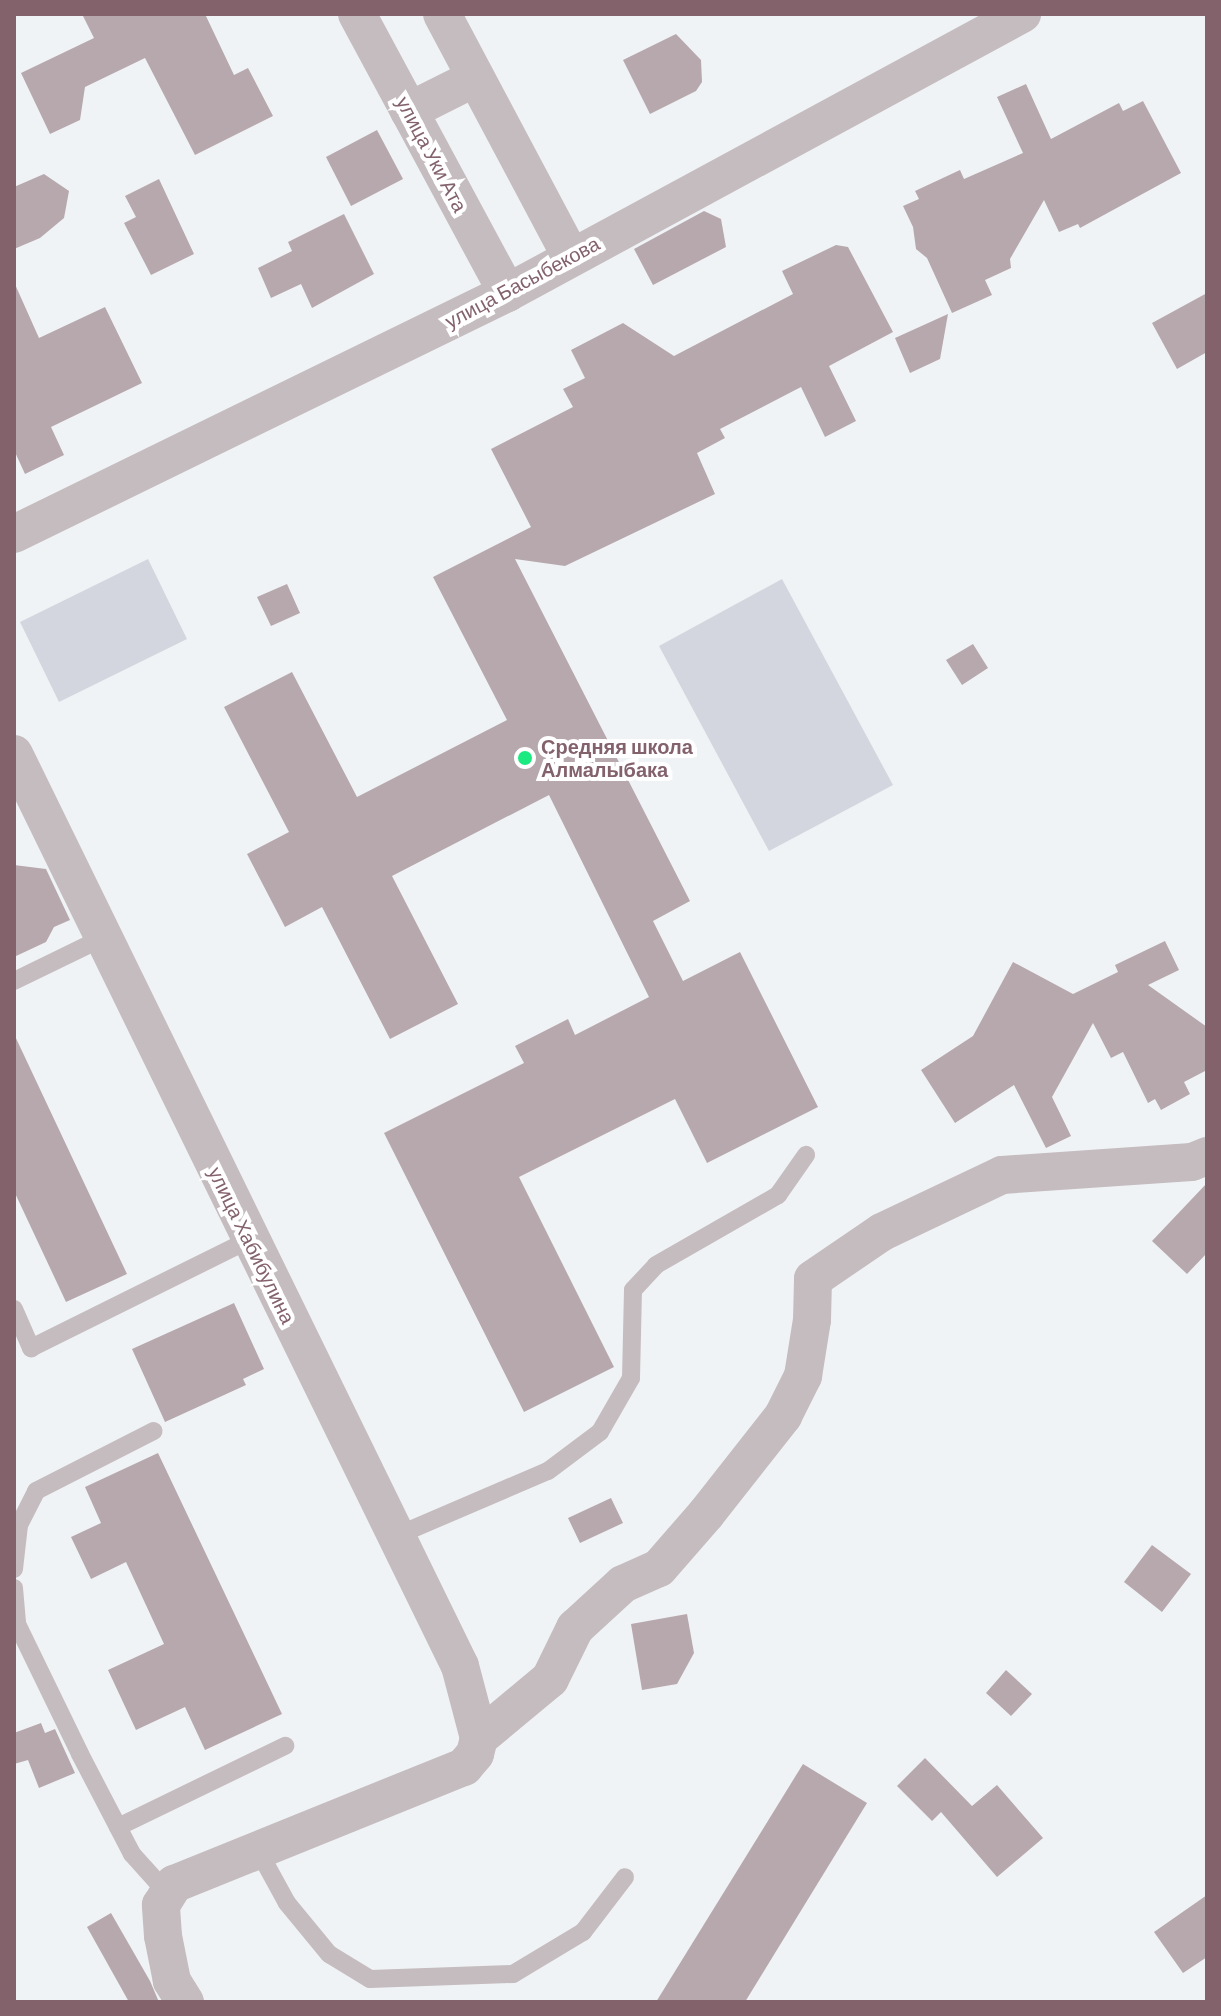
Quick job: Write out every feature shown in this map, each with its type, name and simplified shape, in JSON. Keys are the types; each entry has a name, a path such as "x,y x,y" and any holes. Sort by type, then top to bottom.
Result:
{"street":[{"name":"улица Уки Ата","path":"357,14 507,293"},
{"path":"442,14 571,257"},
{"name":"улица Басыбекова","path":"14,534 507,293 1022,14"},
{"path":"409,111 475,78"},
{"name":"улица Хабибулина","path":"14,754 460,1666 479,1738"},
{"path":"185,2002 172,1981 163,1936 161,1905 174,1884 464,1767 475,1754 479,1738 550,1679 575,1628 623,1584 659,1568 783,1416 803,1376 812,1320 813,1279 882,1232 1002,1175 1192,1162 1207,1156"}],"lane":[{"path":"14,981 102,938"},
{"path":"396,1536 548,1471 600,1432 631,1378 633,1290 656,1265 778,1195 806,1155"},
{"path":"14,1309 31,1348 249,1240"},
{"path":"14,1501 154,1431"},
{"path":"14,1569 19,1525 36,1491"},
{"path":"14,1588 17,1624 118,1827 132,1854 168,1894"},
{"path":"118,1827 285,1746"},
{"path":"258,1850 287,1903 329,1954 370,1979 513,1974 583,1932 625,1877"}],"shaded area":[{"path":"148,559 187,639 59,702 20,622"},
{"path":"782,579 893,785 769,851 659,646"}],"building":[{"path":"82,14 205,14 234,75 248,68 273,116 195,155 145,58 85,87 80,120 50,134 21,73 94,38"},
{"path":"676,34 701,60 702,82 696,91 650,114 623,60"},
{"path":"1026,84 1051,139 1119,103 1123,111 1143,101 1181,173 1080,228 1078,224 1059,232 1044,200 1010,259 1011,268 985,280 992,295 952,313 927,258 916,249 913,227 903,206 919,199 915,191 960,170 964,179 1023,153 997,97"},
{"path":"377,130 403,179 351,206 326,157"},
{"path":"44,174 69,191 64,218 40,238 14,249 14,187"},
{"path":"159,179 194,254 151,275 124,223 136,217 125,196"},
{"path":"704,211 721,219 726,247 653,285 634,249"},
{"path":"344,214 374,274 312,308 301,284 271,298 258,268 292,251 288,242"},
{"path":"836,245 848,247 893,332 829,366 856,421 825,437 801,387 720,429 725,438 697,453 715,494 565,566 515,559 690,901 653,921 683,981 740,952 818,1107 707,1163 675,1099 519,1177 614,1367 524,1412 384,1133 524,1063 515,1046 568,1019 575,1035 649,997 549,795 392,876 458,1004 390,1039 322,907 285,927 247,854 289,832 224,707 292,672 357,797 507,720 433,577 531,527 491,449 573,407 563,389 585,378 571,350 623,323 674,356 793,294 782,271"},
{"path":"14,282 39,338 105,307 142,383 51,427 64,455 25,474 14,450"},
{"path":"1207,293 1207,352 1177,369 1152,323"},
{"path":"948,314 940,359 910,373 895,338"},
{"path":"287,584 300,613 271,626 257,597"},
{"path":"973,644 988,668 962,685 946,660"},
{"path":"14,865 46,869 70,920 54,927 46,942 14,957"},
{"path":"1165,941 1179,970 1148,985 1207,1027 1207,1070 1184,1082 1190,1094 1161,1110 1155,1099 1148,1103 1123,1052 1111,1058 1093,1023 1052,1097 1071,1136 1046,1148 1014,1085 955,1123 921,1070 973,1036 1013,962 1073,994 1118,972 1115,965"},
{"path":"14,1034 127,1274 66,1302 14,1191"},
{"path":"1207,1183 1207,1253 1187,1274 1152,1241"},
{"path":"234,1303 264,1369 243,1379 246,1385 165,1422 132,1349"},
{"path":"158,1453 282,1714 205,1750 185,1707 136,1730 108,1670 164,1644 126,1562 91,1579 71,1537 101,1523 85,1487"},
{"path":"611,1498 623,1523 580,1543 568,1518"},
{"path":"1152,1545 1191,1574 1162,1612 1124,1582"},
{"path":"687,1614 694,1653 677,1684 642,1690 631,1624"},
{"path":"1006,1670 1032,1694 1011,1716 986,1693"},
{"path":"41,1723 45,1733 55,1729 75,1773 39,1788 28,1760 14,1764 14,1733"},
{"path":"925,1758 972,1806 997,1785 1043,1838 997,1877 941,1812 932,1821 897,1786"},
{"path":"803,1764 867,1803 745,2002 656,2002"},
{"path":"1207,1895 1207,1957 1183,1973 1154,1932"},
{"path":"111,1913 159,2002 129,2002 87,1927"}],"place":[{"name":"Средняя школа Алмалыбака","path":"525,758"}]}
